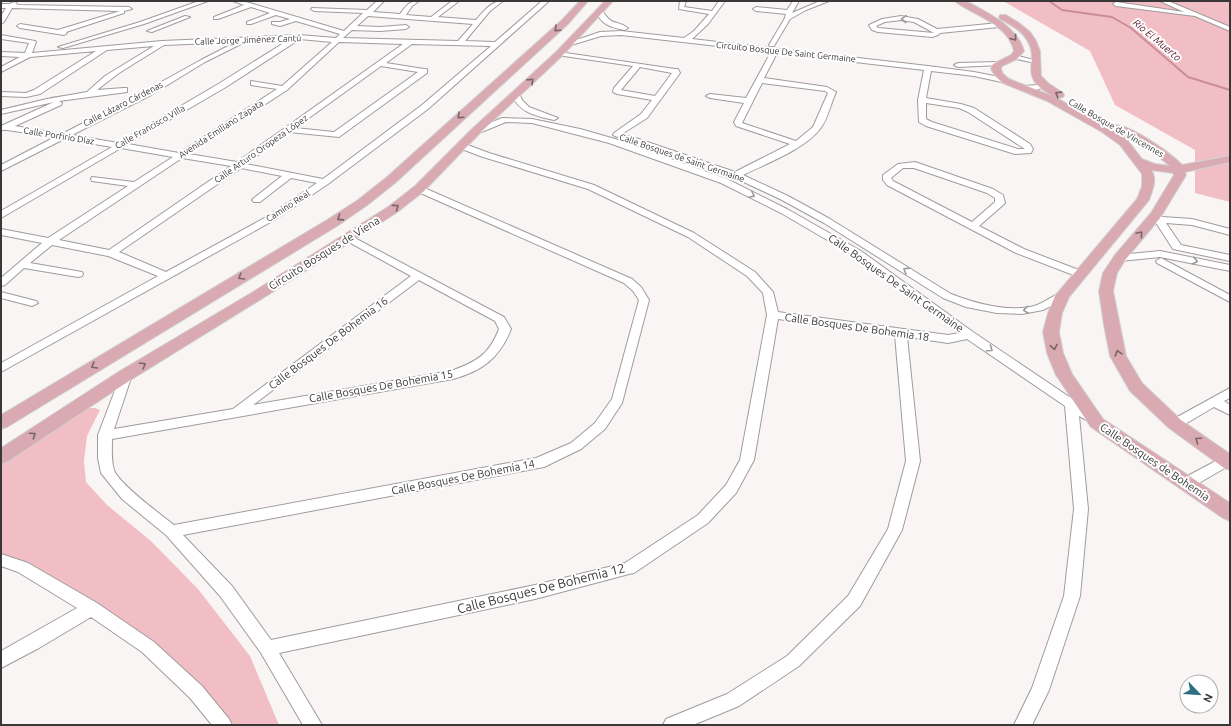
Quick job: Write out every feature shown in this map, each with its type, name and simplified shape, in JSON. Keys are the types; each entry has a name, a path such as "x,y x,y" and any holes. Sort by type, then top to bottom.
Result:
{"main road":[{"name":"Circuito Bosques de Viena","path":"1,423 332,223 362,203 412,162 444,130 565,22 584,1"},
{"path":"959,1 999,25 1016,40 1019,51 1014,58 998,64 996,69 999,75 1006,81"},
{"path":"974,1 1012,23 1026,33 1034,42 1036,51 1035,74 1043,85"},
{"name":"Circuito Bosques de Viena","path":"1,457 126,374 241,305 392,210 419,189 474,133 563,49 604,6"},
{"name":"Calle Bosque de Vincennes","path":"1006,81 1051,99 1106,130 1124,143 1148,174 1148,186 1143,200 1062,296"},
{"name":"Calle Bosque de Vincennes","path":"1043,85 1156,149 1175,163 1180,170"},
{"path":"444,130 474,133"},
{"path":"1209,162 1165,156 1144,155 1139,158 1140,162 1160,169 1180,170 1209,162 1230,160"},
{"path":"1180,170 1180,175 1158,217 1120,258 1110,273 1106,291 1118,356 1136,387 1175,424 1228,461"},
{"path":"259,266 292,273"},
{"path":"212,295 236,300 241,305"},
{"name":"Calle Bosques de Bohemia","path":"1062,296 1055,313 1051,332 1055,353 1064,375 1097,423 1230,513"}],"street":[{"path":"1,22 6,9 23,1"},
{"path":"50,10 64,1"},
{"path":"47,52 93,36 172,13 205,1"},
{"path":"237,1 296,19 347,31 406,27"},
{"name":"Avenida Emiliano Zapata","path":"1,283 49,242 284,88 382,1"},
{"path":"402,16 410,5 416,1"},
{"path":"433,18 456,1"},
{"path":"460,43 488,10 500,1"},
{"name":"Camino Real","path":"1,368 273,217 325,182 425,106 546,1"},
{"path":"683,1 681,8 714,13"},
{"path":"686,40 692,36 714,13 722,1"},
{"path":"796,1 788,15 750,101 738,122 739,124 798,144"},
{"path":"756,9 788,15 826,1"},
{"path":"1163,1 1230,30"},
{"path":"1116,4 1193,15"},
{"path":"216,18 251,5"},
{"path":"1,6 6,9 129,9 58,32"},
{"path":"604,6 603,18 609,24 626,28 774,47 948,65 976,66 998,64"},
{"path":"314,9 478,22"},
{"path":"50,10 65,14"},
{"path":"150,31 187,17 172,13"},
{"path":"250,23 276,13"},
{"path":"86,17 100,19"},
{"path":"274,23 281,24 296,19"},
{"path":"936,31 936,34 932,35 878,30 874,29 872,25 884,20 907,19 916,20 936,31 999,25"},
{"path":"600,34 598,31 609,24"},
{"path":"20,26 93,36"},
{"name":"Circuito Bosque De Saint Germaine","path":"563,49 600,34 621,33 774,47 974,74 1006,81"},
{"path":"184,42 197,34"},
{"path":"196,42 212,34"},
{"path":"1,37 33,42 28,55 1,70"},
{"name":"Calle Jorge Jiménez Cantú","path":"1,54 28,55 47,52 162,43 299,37 337,40 495,44"},
{"name":"Calle Francisco Villa","path":"1,215 118,145 223,85 299,37"},
{"name":"Calle Lázaro Cárdenas","path":"1,168 60,136 148,93 203,61 244,40"},
{"name":"Calle Arturo Oropeza López","path":"111,253 289,130 410,42"},
{"path":"91,92 122,67 152,51 162,43"},
{"path":"1,94 26,95 37,92 106,47"},
{"path":"563,49 675,71 676,73 640,120 617,135"},
{"path":"1014,58 1035,61"},
{"path":"289,130 336,135 424,71 380,64"},
{"path":"638,64 617,92 656,98"},
{"path":"974,74 980,72 980,69 976,66"},
{"path":"922,100 961,106 971,110 1027,146 1029,149 1028,151 1018,152 929,124 922,118 922,100 928,68"},
{"path":"736,175 798,144 816,128 832,92 830,90 759,80"},
{"path":"254,83 284,88"},
{"path":"1026,88 1040,87 1043,85"},
{"path":"1,112 44,101 91,92 124,90"},
{"path":"505,120 513,114 526,109 517,101 516,95"},
{"path":"3,128 74,96"},
{"path":"710,96 750,101"},
{"name":"Calle Bosques de Saint Germaine","path":"526,109 617,135 736,175 785,198 827,221 947,296 970,305 997,310 1022,311 1040,308 1062,296"},
{"name":"Calle Bosques De Saint Germaine","path":"474,133 505,120 532,121 578,131 653,155 724,181 784,211 857,253 969,335 1097,423"},
{"name":"Calle Porfirio Díaz","path":"3,128 182,155 325,182"},
{"name":"Calle Bosques De Bohemia 18","path":"458,150 468,154 486,155 591,188 691,235 751,274 768,292 773,315 948,339 969,335"},
{"path":"972,227 1000,203 1000,197 915,165 901,166 886,177 890,183 972,227 1020,251 1080,274"},
{"path":"257,200 289,175"},
{"path":"95,179 136,185"},
{"name":"Calle Bosques De Bohemia 14","path":"171,531 539,463 576,446 600,426 618,400 644,300 637,289 628,281 419,189"},
{"path":"1158,217 1192,222 1230,232"},
{"path":"1158,217 1178,252 1230,268"},
{"path":"1,232 111,253 167,276"},
{"name":"Calle Bosques De Bohemia 15","path":"105,435 236,411 453,375 477,366 492,354 501,341 505,329 500,318 349,238"},
{"path":"1120,258 1178,252 1230,258"},
{"path":"1161,261 1230,299"},
{"path":"23,264 78,274"},
{"name":"Calle Bosques De Bohemia 16","path":"236,411 419,275"},
{"path":"1,295 32,303"},
{"name":"Calle Bosques De Bohemia 12","path":"267,648 535,592 629,568 703,519 731,489 748,460 773,315"},
{"path":"672,725 733,700 793,661 854,601 895,530 913,461 901,333"},
{"path":"126,374 105,435 105,458 108,473 127,495 171,531 226,591 267,648 313,725"},
{"path":"1175,424 1230,392"},
{"path":"1214,401 1230,411"},
{"path":"1023,725 1040,690 1072,596 1081,509 1070,404"},
{"path":"1187,483 1228,461"},
{"path":"1,560 23,567 91,608 148,647 196,692 222,725"},
{"path":"1,660 33,644 91,608"}],"shaded area":[{"path":"1003,1 1230,1 1230,202 1195,193 1195,150 1115,105 1090,51"},
{"path":"87,408 95,408 100,410 87,436 84,461 86,482 107,505 151,541 198,589 250,656 279,725 216,725 141,641 1,556 1,464"}],"waterway":[{"name":"Rio El Muerto","path":"1049,1 1062,10 1112,17 1131,28 1188,77 1230,90"},
{"path":"51,98 67,96"},
{"path":"1,110 45,100"}]}
